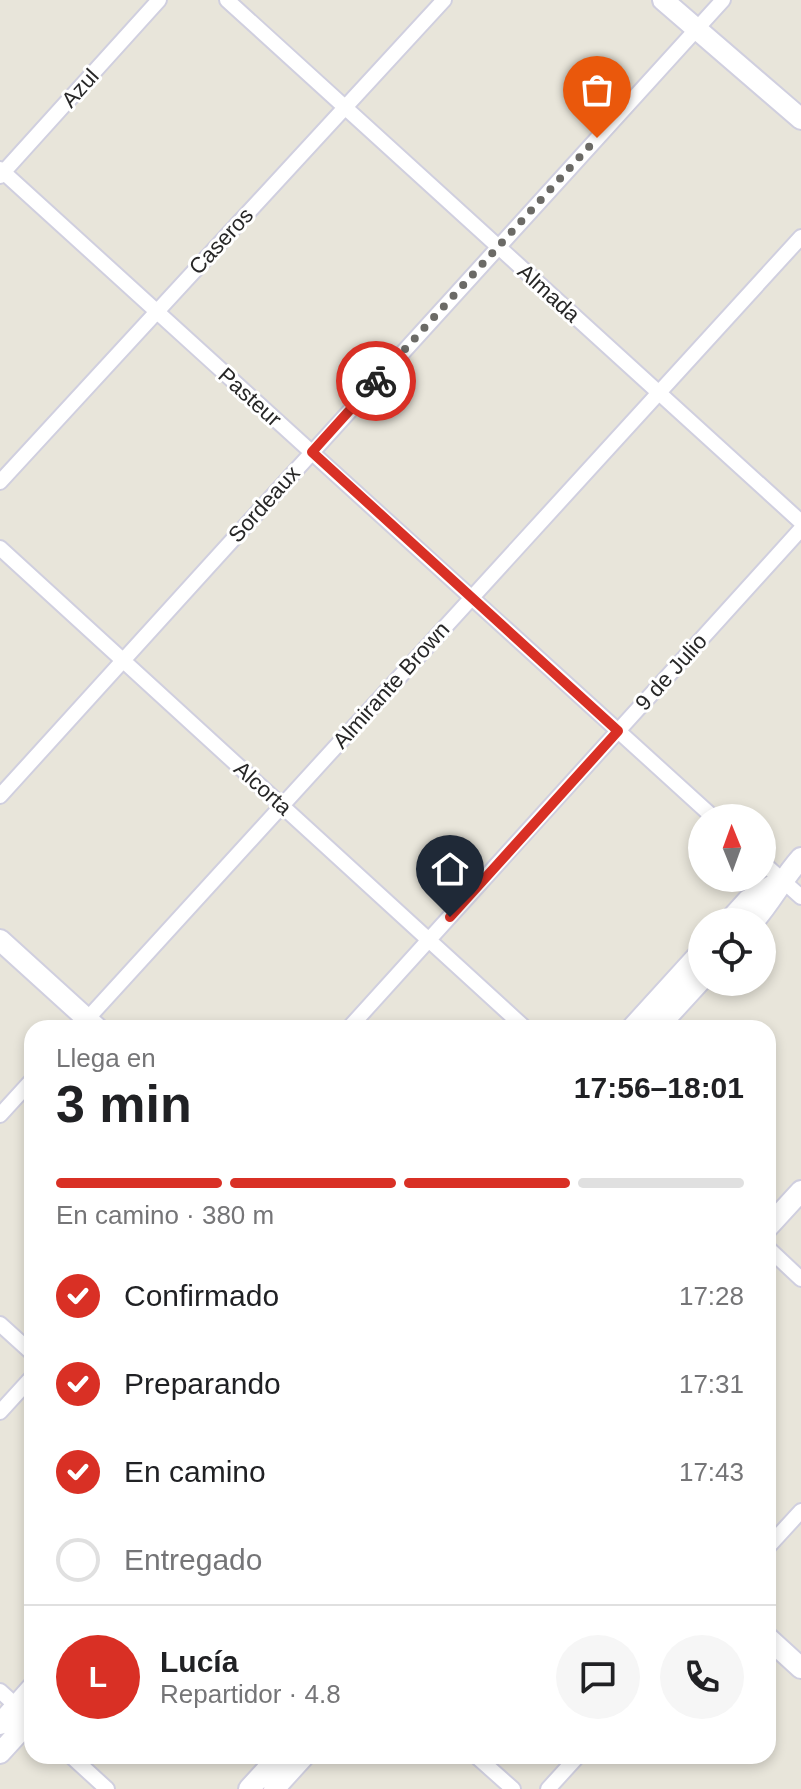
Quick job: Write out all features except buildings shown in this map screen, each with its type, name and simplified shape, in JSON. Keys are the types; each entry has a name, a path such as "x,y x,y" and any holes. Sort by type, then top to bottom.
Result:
{"main road":[{"path":"663,0 801,119"},
{"path":"765,908 782,880 801,858"},
{"path":"741,908 748,900 782,880"},
{"path":"0,940 83,1020"},
{"path":"639,1020 688,966"},
{"path":"664,1020 688,994"},
{"path":"776,1218 801,1191"},
{"path":"776,1645 801,1668"},
{"path":"0,1724 24,1717"},
{"path":"0,1753 24,1721"},
{"path":"249,1789 272,1764"},
{"path":"274,1789 297,1764"}],"street":[{"name":"Azul","path":"1,173 159,0"},
{"name":"Almada","path":"227,0 801,522"},
{"name":"Caseros","path":"0,482 444,0"},
{"name":"Sordeaux","path":"0,796 723,0"},
{"name":"Pasteur","path":"1,173 699,804"},
{"name":"Almirante Brown","path":"92,1020 282,805 801,237"},
{"name":"9 de Julio","path":"356,1020 801,529"},
{"name":"Alcorta","path":"0,548 516,1020"},
{"path":"776,875 801,897"},
{"path":"0,1115 24,1089"},
{"path":"776,1256 801,1279"},
{"path":"0,1324 24,1346"},
{"path":"0,1412 24,1386"},
{"path":"776,1538 801,1511"},
{"path":"0,1691 24,1712"},
{"path":"80,1764 107,1789"},
{"path":"485,1764 513,1789"},
{"path":"548,1789 571,1764"}],"way so far":[{"path":"376,381 597,138"}],"route":[{"path":"376,381 312,452 618,731 450,917"}]}
